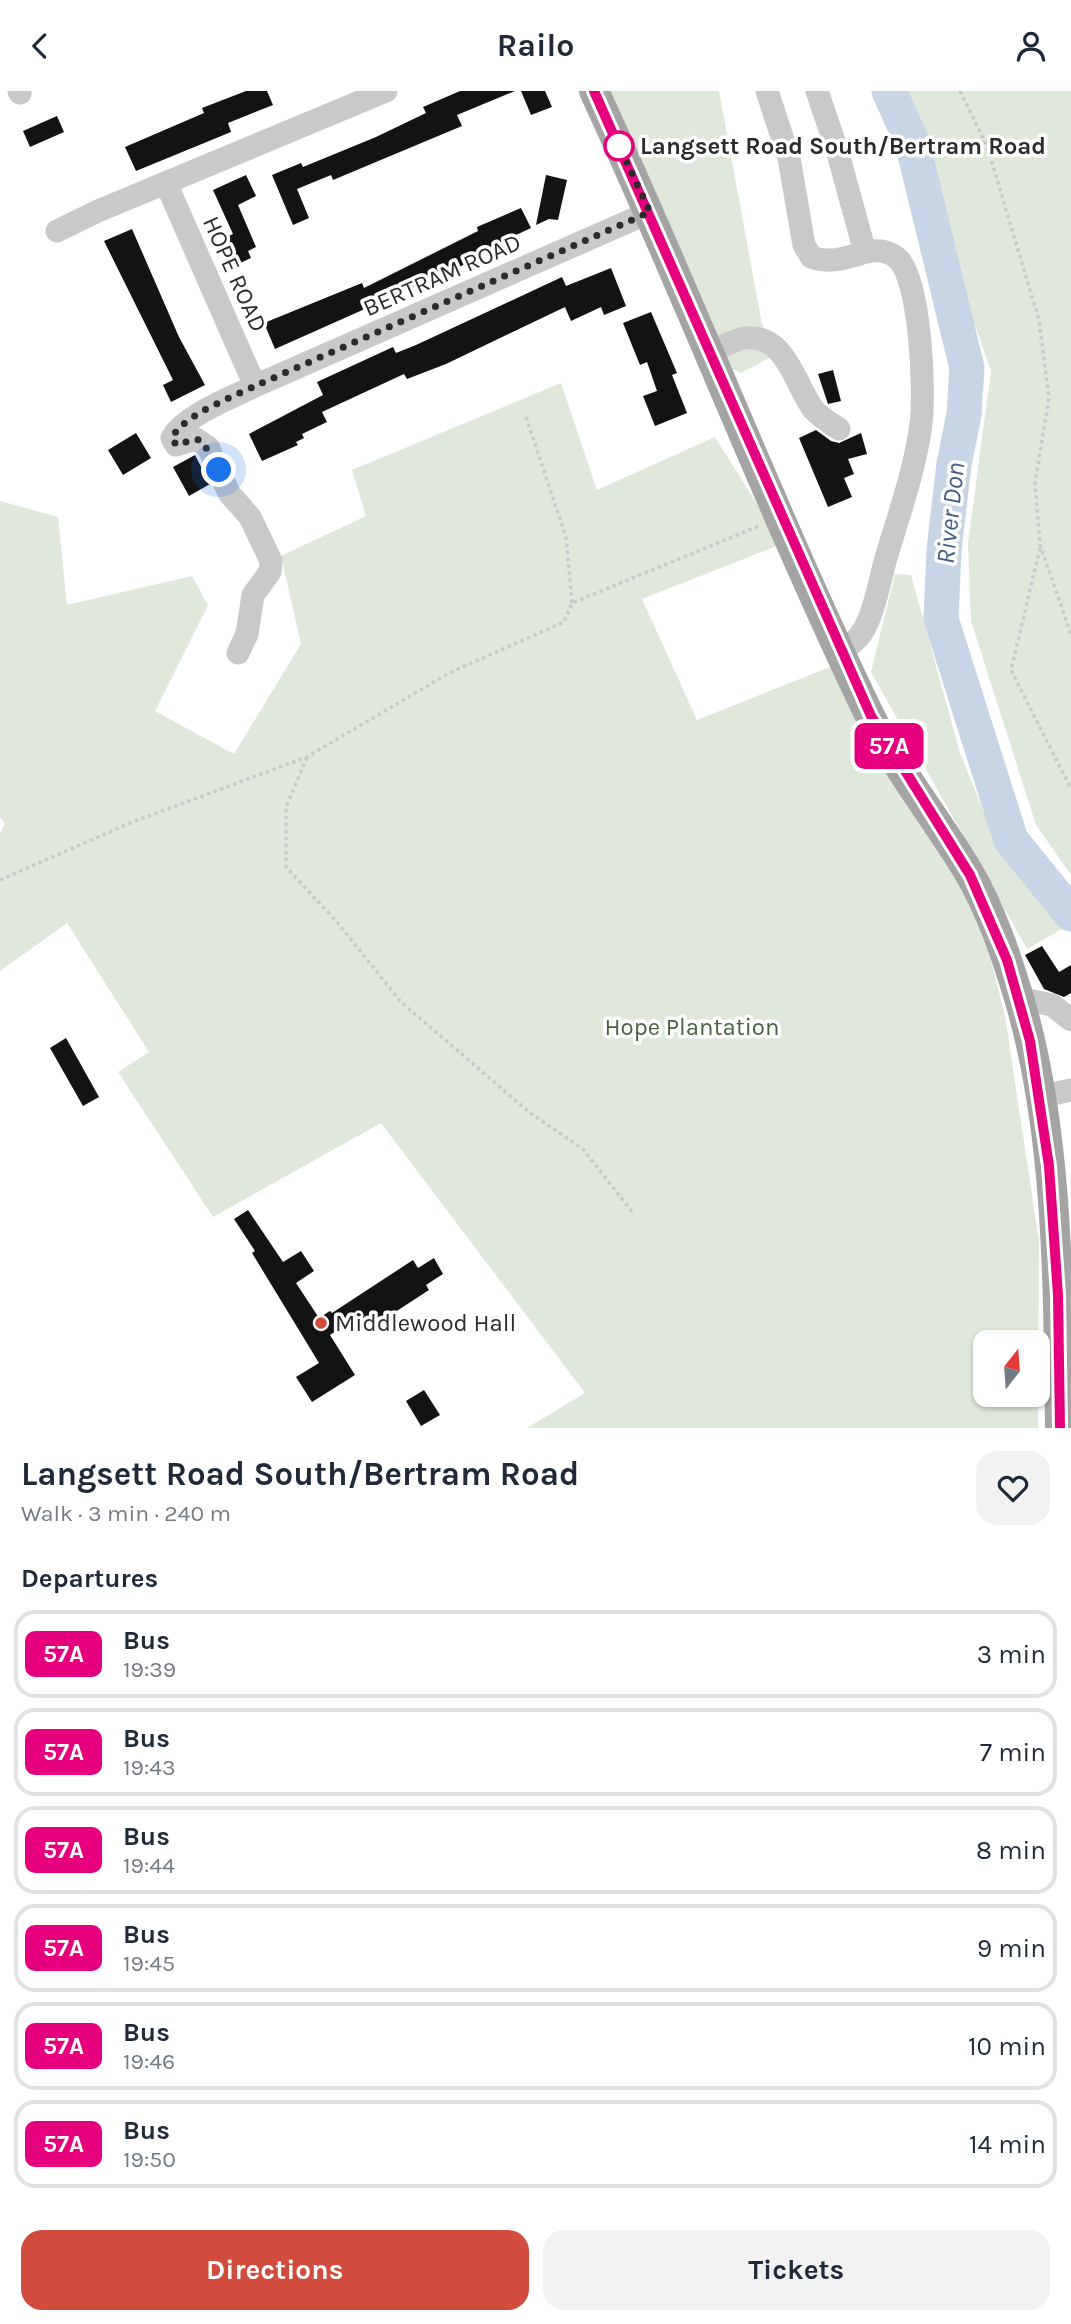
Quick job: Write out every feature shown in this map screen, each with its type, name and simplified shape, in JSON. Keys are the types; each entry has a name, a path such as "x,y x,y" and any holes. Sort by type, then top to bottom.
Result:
{"main road":[{"path":"594,91 650,212 780,518 871,716 970,875 1007,960 1030,1041 1049,1166 1058,1295 1060,1428"}],"street":[{"path":"57,231 386,91"},
{"path":"767,91 789,157 804,246 811,257 822,261 839,261 875,249 896,257 905,267 915,297 924,386 922,422 916,455 873,603 861,634 840,650"},
{"path":"817,91 837,150 864,252"},
{"name":"HOPE ROAD","path":"166,183 255,386"},
{"name":"BERTRAM ROAD","path":"238,653 247,634 253,595 270,572 271,561 250,517 229,493 208,447 196,439 176,445 172,438 176,430 206,410 255,386 650,212"},
{"path":"709,352 742,339 755,338 772,344 787,361 816,412 839,429"},
{"path":"1019,998 1052,1005 1071,1020"},
{"path":"1039,1097 1071,1090"}],"path":[{"path":"960,91 987,146 1039,320 1049,398 1035,483 1040,545 1071,634"},
{"path":"0,880 130,823 307,757 449,673 564,622 572,603 566,537 526,417"},
{"path":"572,603 611,590 703,551 720,540 780,518"},
{"path":"1040,545 1011,670 1071,789"},
{"path":"307,757 286,807 286,867 337,922 401,1002 529,1112 583,1149 633,1213"}],"green space":[{"path":"596,91 719,91 761,319 771,357 741,373 719,363"},
{"path":"893,91 1071,91 1071,875 1036,825 971,621 968,543 991,371"},
{"name":"Hope Plantation","path":"561,383 597,490 715,437 782,544 642,599 697,720 835,665 977,905 1005,1016 1039,1241 1039,1330 973,1330 973,1407 1038,1407 1038,1428 527,1428 585,1393 381,1123 213,1217 118,1072 149,1052 67,923 0,971 0,833 5,824 0,817 0,501 58,517 67,605 192,576 208,605 155,711 234,754 301,644 281,556 366,516 352,470"},
{"path":"895,574 911,575 960,753 997,844 1064,928 1027,949 871,672"}],"building":[{"path":"246,91 267,91 273,105 228,123 231,132 136,171 125,147 204,113 202,108"},
{"path":"460,91 515,91 457,115 462,126 333,180 331,175 297,189 309,218 293,225 272,175 301,163 303,167 376,137 426,113 423,107"},
{"path":"521,91 545,91 552,107 531,115"},
{"path":"57,116 64,132 30,147 23,131"},
{"path":"246,175 256,196 238,205 256,247 248,251 251,258 234,266 222,239 233,234 213,190"},
{"path":"546,175 567,180 558,220 549,219 536,225"},
{"path":"521,208 531,228 475,254 477,259 275,349 264,323 362,283 364,288 478,231 477,227"},
{"path":"132,229 179,337 205,385 171,402 163,385 173,380 104,241"},
{"path":"611,268 626,306 604,315 601,307 571,321 565,307 446,364 407,379 404,374 322,412 327,422 302,434 304,438 296,442 298,445 262,461 249,434 323,395 317,382 393,347 396,353 416,345 562,277 566,286"},
{"path":"651,312 677,373 672,375 687,413 655,426 643,396 657,391 647,362 640,365 623,323"},
{"path":"833,370 841,401 828,404 818,374"},
{"path":"816,430 831,441 839,443 861,433 867,454 848,459 854,474 844,478 852,497 828,507 799,438"},
{"path":"136,433 151,458 123,475 108,450"},
{"path":"195,455 210,484 189,496 173,467"},
{"path":"1042,946 1059,972 1071,965 1071,993 1064,997 1044,989 1025,955"},
{"path":"66,1038 99,1097 83,1106 50,1048"},
{"path":"248,1210 283,1262 301,1251 314,1271 296,1283 319,1318 330,1311 332,1313 413,1260 418,1268 434,1258 443,1274 426,1285 429,1290 366,1331 357,1317 330,1335 355,1375 312,1402 296,1377 319,1363 234,1219"},
{"path":"424,1390 440,1415 421,1426 406,1401"}],"waterway":[{"name":"River Don","path":"889,91 912,142 967,368 964,414 954,464 944,550 941,619 1011,840 1071,914"}],"bus line":[{"name":"57A","path":"594,91 650,212 780,518 871,716 970,875 992,920 1007,960 1030,1041 1049,1166 1058,1295 1060,1428"}],"place":[{"name":"Langsett Road South/Bertram Road","path":"619,146"},
{"name":"Middlewood Hall","path":"321,1323"}],"route":[{"path":"219,470 208,447 202,441 196,439 187,444 176,445 172,438 176,430 206,410 255,386 650,212 616,139 619,146"}]}
